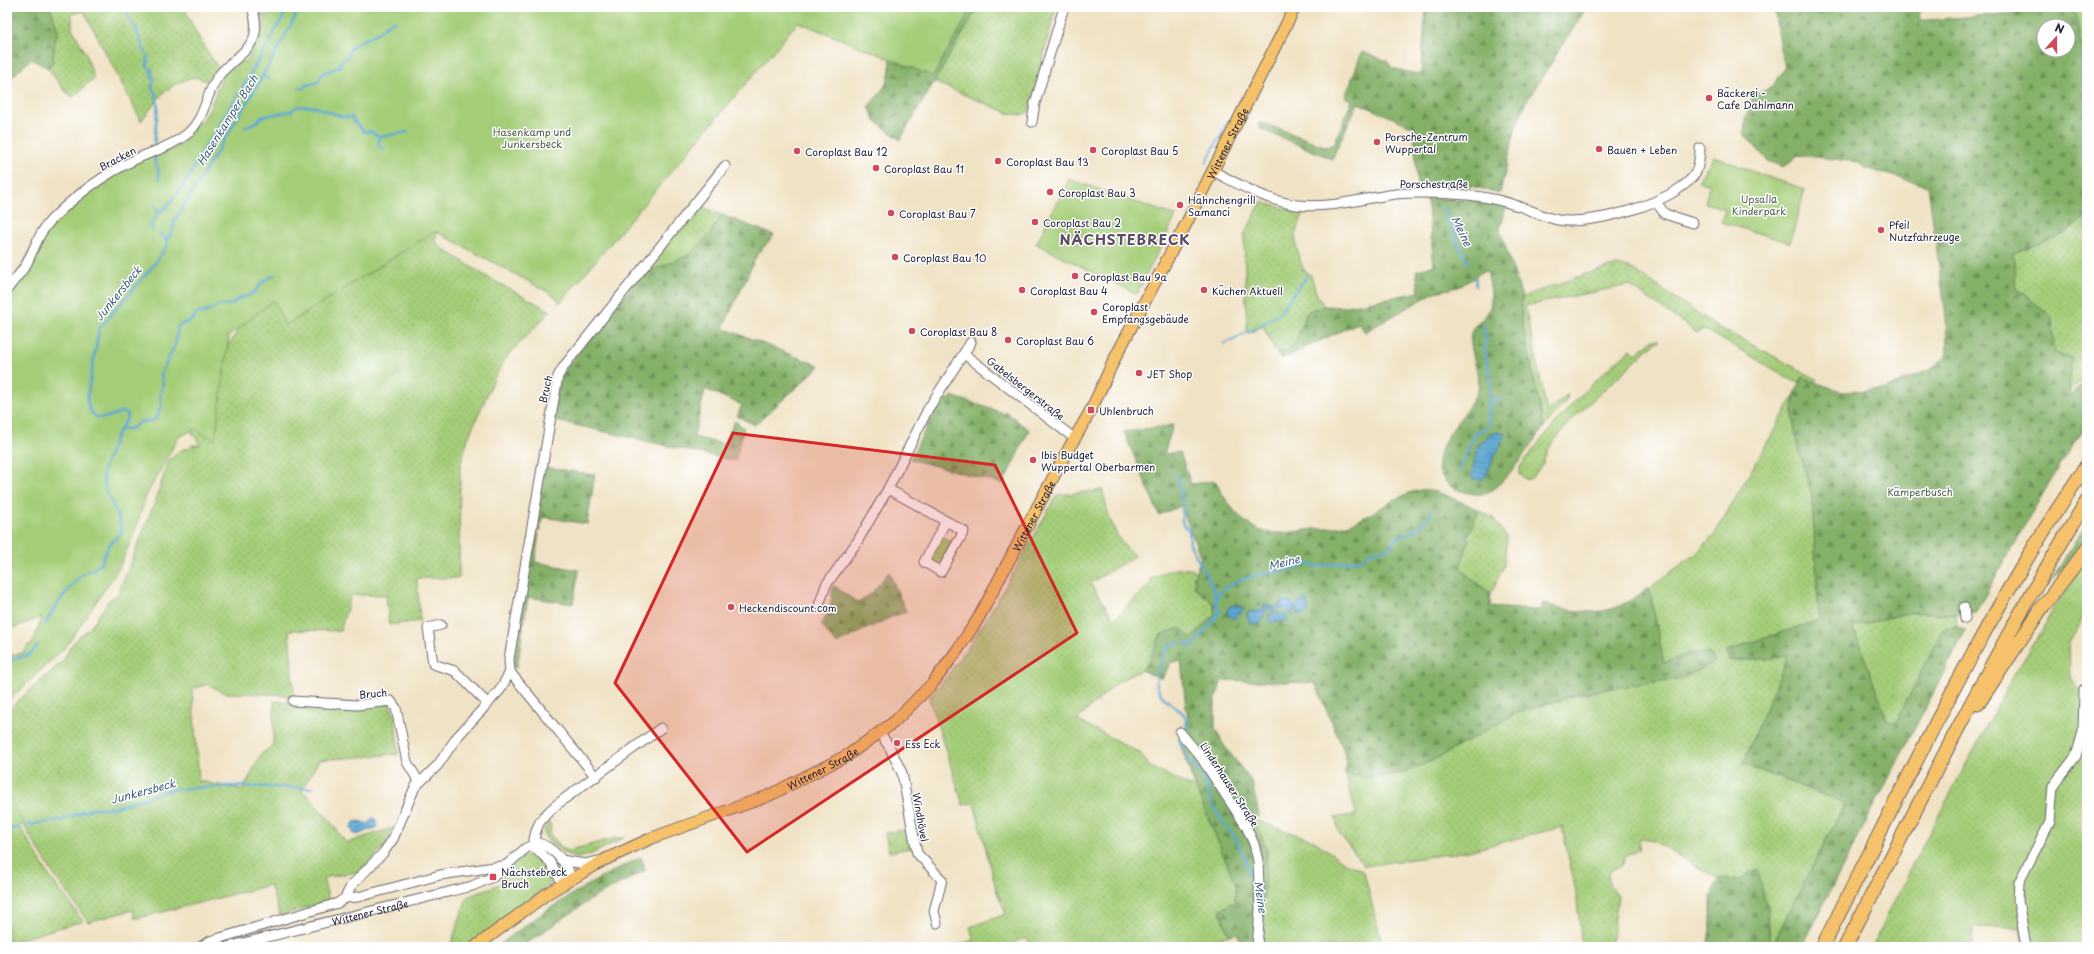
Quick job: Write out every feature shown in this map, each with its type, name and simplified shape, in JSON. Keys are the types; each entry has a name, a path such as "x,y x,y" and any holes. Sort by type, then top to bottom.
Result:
{"highway":[{"path":"1822,947 1991,622 2036,543 2087,465"},
{"path":"1845,947 1946,752 2004,653 2009,632 2087,501"},
{"path":"2004,653 2021,638 2041,609 2087,549"}],"main road":[{"name":"Wittener Straße","path":"475,947 525,908 565,882 604,860 652,838 774,793 848,754 880,733 917,701 956,652 978,619 1074,438 1091,410 1295,7"}],"street":[{"name":"Bracken","path":"7,290 26,264 39,234 51,220 103,178 136,159 175,143 188,133 203,115 215,81 219,75 243,55 250,46 255,35 256,25 252,7"},
{"path":"1032,122 1035,103 1064,7"},
{"name":"Porschestraße","path":"1213,171 1258,194 1297,205 1329,205 1413,192 1472,194 1516,205 1558,220 1574,222 1596,219 1656,202 1676,191 1695,172 1700,160 1700,148"},
{"name":"Bruch","path":"345,898 351,886 383,853 393,839 412,793 419,782 438,765 457,737 500,690 510,672 509,659 558,376 564,366 725,166"},
{"path":"1656,202 1665,214 1693,223"},
{"path":"819,605 826,585 857,542 888,489 928,409 971,342"},
{"name":"Gabelsbergerstraße","path":"964,354 1074,438"},
{"path":"888,489 946,521 964,532 941,572 924,562 946,521"},
{"path":"1964,606 1965,619"},
{"path":"441,625 428,628 434,664 455,671 488,704"},
{"path":"510,672 596,777"},
{"path":"2026,947 2018,900 2019,882 2050,822 2053,786 2076,756 2083,732 2084,689"},
{"name":"Bruch","path":"293,701 357,706 391,701 396,708 407,762 419,782"},
{"path":"533,846 536,826 542,817 556,805 661,728"},
{"name":"Linderhauser Straße","path":"1180,732 1204,762 1246,826 1254,844 1258,861 1260,910 1257,947"},
{"name":"Windhövel","path":"880,733 890,748 902,773 917,853 942,880 934,911 937,923"},
{"path":"538,843 542,844 569,870 570,876 565,882 550,862 533,846 538,843"},
{"name":"Wittener Straße","path":"227,947 472,886 493,877 526,848 533,846"},
{"name":"Wittener Straße","path":"560,860 584,864 604,860"},
{"name":"Wittener Straße","path":"345,898 358,897 440,875 508,865"},
{"path":"200,947 210,941 338,903 345,898"}],"highlighted area":[{"path":"733,433 995,465 1077,633 747,852 615,683"}],"green space":[{"path":"7,7 50,7 58,31 54,46 53,62 48,68 31,59 12,77 7,76"},
{"path":"50,7 184,7 194,29 220,71 209,82 195,77 177,83 163,93 141,121 84,11 72,14 72,28 86,54 94,78 73,97 64,90 48,68 53,62 54,46 58,31"},
{"path":"250,7 269,7 262,23 250,36 251,27"},
{"name":"Hasenkamp und Junkersbeck","path":"272,7 972,7 933,76 798,22 560,303 558,302 559,299 546,291 435,231 285,326 274,300 229,336 215,440 194,429 178,438 147,494 134,533 119,568 67,645 7,702 7,656 22,653 29,644 32,645 42,617 7,630 7,292 37,239 90,187 147,157 172,150 180,144 208,113 223,75 238,62 247,61"},
{"path":"871,7 978,7 900,140 875,121 869,106 886,84 890,65 889,55 883,35"},
{"path":"978,7 1056,7 1029,112 1021,115 1008,113 934,82"},
{"path":"1426,7 1587,7 1526,102 1516,127 1500,193 1470,186 1417,186 1414,127 1358,103 1332,159 1261,129 1258,124 1264,123 1327,147 1334,144 1352,100 1345,97 1362,52 1387,61 1392,68 1421,75"},
{"name":"Kämperbusch","path":"1774,7 1919,7 1920,20 1928,20 2014,13 2031,7 2074,7 2087,77 2087,217 2062,235 2013,253 2016,288 2052,317 2055,353 2072,358 2069,397 2087,378 2087,425 2061,462 1975,613 1956,615 1911,612 1853,627 1888,722 1896,722 1943,629 1957,626 1966,630 1801,947 1771,947 1845,803 1743,764 1788,656 1757,660 1728,660 1727,651 1819,620 1812,495 1797,443 1793,417 1794,396 1802,377 1842,392 1885,389 1929,370 1947,356 1946,317 1928,186 1865,168 1859,162 1798,155 1784,167 1769,162 1744,134 1745,119 1753,96 1772,87 1785,68 1779,44"},
{"path":"2074,7 2087,7 2087,77"},
{"name":"Upsalla Kinderpark","path":"1714,156 1762,175 1805,189 1790,243 1721,222 1725,209 1705,203 1710,185 1698,181"},
{"path":"1069,179 1176,216 1137,294 1036,244"},
{"path":"1427,198 1476,201 1506,208 1500,230 1522,297 1521,316 1544,427 1507,477 1489,491 1481,494 1462,491 1449,485 1440,473 1438,462 1440,452 1449,434 1474,399 1478,390 1478,378 1471,347 1471,334 1474,326 1484,317 1490,307 1491,289 1487,271 1479,273 1476,277 1458,287 1435,292 1365,332 1358,323 1281,359 1277,354 1294,346 1308,311 1324,306 1342,307 1419,292 1416,271 1434,265"},
{"path":"1261,202 1304,212 1295,235 1297,250 1303,269 1311,275 1316,293 1324,306 1308,311 1294,346 1277,354 1263,326 1247,334 1244,236"},
{"path":"696,204 722,215 711,233 689,255 641,275"},
{"path":"722,215 774,235 757,255 723,328 820,366 755,425 737,416 742,405 705,389 694,437 723,444 735,421 744,428 735,461 552,420 559,384 566,368 641,275 689,255 711,233"},
{"path":"2087,217 2087,375 2067,393 2055,353 2052,317 2016,288 2013,252 2062,235"},
{"path":"438,228 435,240 440,247 489,278 551,311 508,355 496,375 468,438 460,467 459,578 417,578 420,621 389,625 386,595 351,595 340,631 289,630 294,697 274,694 224,693 208,684 192,689 199,781 243,790 261,754 273,746 274,701 293,703 389,703 395,716 398,754 319,760 302,790 329,819 346,843 395,827 382,849 357,874 356,872 323,878 329,901 280,916 270,885 135,919 133,910 88,922 56,878 7,799 7,711 64,660 70,647 79,636 89,629 109,600 118,594 154,504 169,460 183,449 187,449 193,445 201,445 182,419 243,322 277,283"},
{"path":"1618,265 1634,270 1716,326 1817,379 1815,383 1802,377 1799,384 1704,329 1697,333 1629,285 1525,306 1547,411 1568,394 1566,401 1544,427 1521,316 1522,297 1586,274"},
{"path":"1658,339 1660,341 1656,342 1570,421 1548,449 1543,463 1533,477 1527,480 1520,475 1520,467 1532,451 1558,420 1600,376 1631,349 1636,354 1651,341"},
{"path":"943,396 949,400 952,396 1006,414 1006,412 1029,430 1003,484 910,459"},
{"path":"1794,396 1793,417 1797,443 1812,495 1819,620 1727,651 1757,660 1788,656 1743,764 1845,803 1771,947 1767,908 1749,873 1741,880 1718,879 1655,842 1644,838 1638,840 1640,850 1626,856 1622,866 1611,870 1609,874 1609,884 1618,895 1611,947 1582,947 1576,892 1562,827 1469,851 1364,866 1339,833 1335,817 1356,815 1345,773 1370,776 1394,774 1415,768 1436,759 1517,713 1566,698 1599,691 1683,678 1693,652 1664,663 1649,588 1694,555 1714,535"},
{"path":"1173,425 1164,454 1180,452 1191,484 1215,481 1230,506 1237,514 1252,527 1261,531 1282,533 1346,525 1359,520 1394,500 1412,492 1421,490 1434,491 1479,510 1467,538 1469,539 1460,567 1471,579 1491,593 1490,607 1540,610 1543,603 1559,608 1577,611 1603,611 1631,600 1649,588 1664,663 1693,652 1710,654 1715,662 1683,678 1585,692 1517,713 1432,761 1400,774 1364,778 1345,773 1346,756 1315,683 1222,680 1215,701 1215,728 1223,744 1252,782 1259,816 1251,820 1258,829 1267,849 1263,918 1253,947 1243,947 1237,933 1229,935 1220,910 1235,902 1236,885 1196,789 1179,741 1189,721 1186,708 1181,661 1171,662 1162,679 1141,670 1148,663 1161,634 1180,628 1190,637 1193,637 1215,614 1213,603 1195,588 1194,576 1201,558 1181,506 1159,515 1124,432"},
{"path":"544,467 595,475 587,524 543,517 540,531 532,530"},
{"path":"1103,490 1109,517 1117,535 1128,550 1135,556 1090,583 1114,619 1151,583 1150,579 1172,570 1184,568 1196,571 1194,576 1195,588 1213,603 1215,614 1193,637 1168,632 1161,634 1148,663 1141,670 1119,681 1077,720 1140,753 1150,767 1196,789 1236,885 1235,902 1220,910 1229,935 1199,947 1029,947 1028,938 997,947 951,947 974,940 970,927 1006,914 997,892 974,803 963,805 929,698 966,650 998,600 1057,495"},
{"path":"1479,510 1493,518 1507,537 1504,566 1491,593 1471,579 1460,567 1469,539 1467,538"},
{"path":"2087,523 2087,541 2048,585"},
{"path":"534,534 539,534 535,562 579,570 573,604 528,597 517,668 514,668 510,650"},
{"path":"940,536 955,543 942,566 930,564 929,557"},
{"path":"2087,561 2087,614 2085,614 2069,642 2070,677 2077,687 2087,694 2087,947 2024,947 2020,928 1973,927 1972,947 1872,947 1913,863 2015,673 2039,636 2054,607"},
{"path":"889,572 906,612 893,616 836,644 821,624 830,610 833,585 858,603 871,594"},
{"path":"1911,612 1956,615 1957,626 1943,629 1896,722 1887,722 1853,627"},
{"path":"7,796 24,824 7,829"},
{"path":"7,805 50,877 83,921 7,943"},
{"path":"1251,819 1313,840 1345,863 1360,869 1364,873 1383,947 1260,947 1267,849"},
{"path":"549,822 551,826 550,834 562,848 567,851 615,838 624,838 589,855 577,858 564,853 549,842 545,836 544,830"},
{"path":"909,829 911,848 889,852 885,833"},
{"path":"527,855 539,857 549,868 548,880 551,881 548,886 503,919 469,947 450,947 467,897 502,883 500,876 520,858"},
{"path":"641,857 646,870 593,898 521,947 497,947 548,909"},
{"path":"1758,870 1767,908 1770,947 1707,947 1711,924 1711,896 1718,879 1741,880 1749,873"}],"water":[{"path":"1499,431 1506,433 1485,477 1482,480 1473,479 1472,474 1478,448 1484,440"},
{"path":"1282,601 1292,602 1294,607 1302,601 1307,601 1309,613 1297,615 1297,610 1294,609 1291,615 1281,608 1278,610 1266,610 1263,618 1258,624 1251,624 1247,615 1249,612 1263,610 1264,605 1273,607 1281,605"},
{"path":"1234,605 1242,607 1243,610 1236,617 1232,618 1228,615 1227,610 1230,606"},
{"path":"1273,612 1283,614 1288,618 1287,621 1270,622 1268,618"},
{"path":"373,817 376,819 377,826 374,830 371,829 357,835 353,833 351,827 354,822 359,821 369,824"}],"waterway":[{"name":"Junkersbeck","path":"127,7 130,22 136,27 144,51 148,56 147,66 152,70 151,74 154,79 152,89 157,100 155,148"},
{"path":"159,213 179,192 258,62 288,7"},
{"name":"Hasenkamper Bach","path":"167,240 173,230 174,222 271,62 300,7"},
{"path":"299,88 304,88 307,85 318,82 322,74 339,67 340,62 348,56 349,52 355,45 395,21"},
{"path":"262,76 269,79"},
{"path":"245,127 258,121 261,117 291,111 296,107 304,106 315,107 343,117 352,117 356,124 365,132 371,131 379,137 408,132"},
{"path":"1206,163 1228,121"},
{"path":"379,137 378,145 384,149"},
{"name":"Junkersbeck","path":"156,155 154,159 159,172 159,179"},
{"name":"Junkersbeck","path":"153,230 150,226 159,213 155,205"},
{"name":"Meine","path":"1442,207 1465,258 1469,262"},
{"name":"Junkersbeck","path":"44,625 60,600 80,576 100,565 109,545 122,532 118,517 105,489 103,473 118,432 125,422 128,414 122,412 104,418 96,417 90,411 87,399 99,329 153,266 167,246 167,240 160,234"},
{"path":"121,430 132,428 140,422 154,420 158,415 158,411 162,407 160,396 163,385 161,374 175,345 178,326 192,320 197,313 206,312 221,305 231,305 241,297 246,297 253,293 265,280 275,275"},
{"path":"1224,344 1260,326 1280,312 1307,276"},
{"name":"Meine","path":"1475,278 1476,286"},
{"name":"Meine","path":"1459,470 1477,430 1482,431 1488,427 1491,381 1485,353 1486,339 1483,325"},
{"path":"1490,403 1500,399"},
{"path":"1177,476 1183,504 1182,521 1184,526 1189,530 1190,544 1213,588 1216,600"},
{"name":"Meine","path":"1186,643 1189,646 1193,645 1212,623 1217,614 1220,613 1216,602 1219,592 1240,580 1260,574 1293,569 1307,564 1316,567 1363,559 1369,552 1388,548 1395,539 1417,529 1429,517 1432,511"},
{"name":"Meine","path":"1179,642 1168,646 1160,668 1157,670 1157,683 1160,692 1165,699 1183,714 1186,720 1186,729"},
{"name":"Junkersbeck","path":"7,661 29,655 37,646"},
{"name":"Meine","path":"1181,737 1179,739 1188,760 1205,779 1211,801 1223,823 1235,837 1248,866 1256,905"},
{"name":"Junkersbeck","path":"27,825 62,820 93,808 114,808 155,794 177,789 230,786 312,788"},
{"path":"7,830 19,827"}],"place":[{"name":"Bäckerei - Cafe Dahlmann","path":"1709,98"},
{"name":"Porsche-Zentrum Wuppertal","path":"1377,142"},
{"name":"Bauen + Leben","path":"1599,149"},
{"name":"Coroplast Bau 5","path":"1093,150"},
{"name":"Coroplast Bau 12","path":"797,151"},
{"name":"Coroplast Bau 13","path":"998,161"},
{"name":"Coroplast Bau 11","path":"876,168"},
{"name":"Coroplast Bau 3","path":"1050,192"},
{"name":"Hähnchengrill Samanci","path":"1180,205"},
{"name":"Coroplast Bau 7","path":"891,213"},
{"name":"Coroplast Bau 2","path":"1035,222"},
{"name":"Pfeil Nutzfahrzeuge","path":"1881,230"},
{"name":"Coroplast Bau 10","path":"895,257"},
{"name":"Coroplast Bau 9a","path":"1075,276"},
{"name":"Coroplast Bau 4","path":"1022,290"},
{"name":"Küchen Aktuell","path":"1204,290"},
{"name":"Coroplast Empfangsgebäude","path":"1094,312"},
{"name":"Coroplast Bau 8","path":"912,331"},
{"name":"Coroplast Bau 6","path":"1008,340"},
{"name":"JET Shop","path":"1139,373"},
{"name":"Uhlenbruch","path":"1091,410"},
{"name":"Ibis Budget Wuppertal Oberbarmen","path":"1033,460"},
{"name":"Heckendiscount.com","path":"731,607"},
{"name":"Ess Eck","path":"897,743"},
{"name":"Nächstebreck Bruch","path":"493,877"}],"district":[{"name":"NÄCHSTEBRECK","path":"1125,239"}]}
